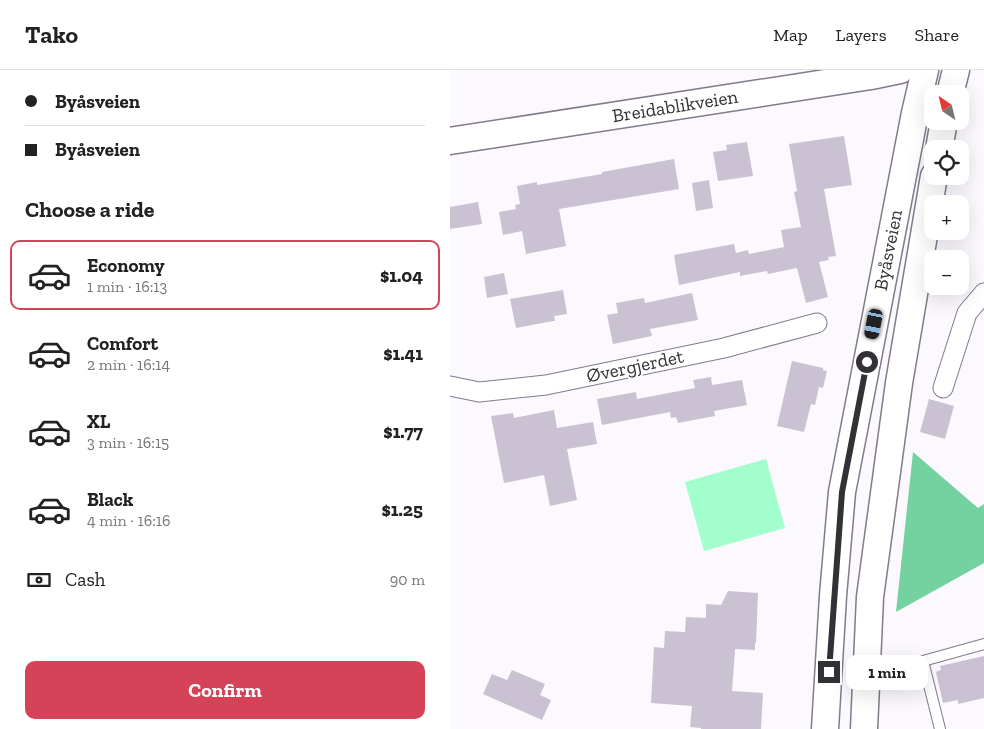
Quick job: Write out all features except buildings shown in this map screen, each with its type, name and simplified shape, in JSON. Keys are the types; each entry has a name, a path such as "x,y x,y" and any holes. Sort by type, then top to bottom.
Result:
{"main road":[{"name":"Breidablikveien","path":"450,140 900,70"},
{"name":"Byåsveien","path":"825,729 842,492 925,70"},
{"path":"952,85 956,70"},
{"name":"Byåsveien","path":"864,729 870,597 899,384 932,185"}],"street":[{"path":"943,388 967,313 984,293"},
{"name":"Øvergjerdet","path":"450,386 478,392 546,385 724,348 817,323"}],"lane":[{"path":"940,729 923,661 984,644"}],"green space":[{"path":"913,452 978,508 984,504 984,563 896,612"},
{"path":"766,459 785,528 704,551 685,482"}],"route":[{"path":"829,672 842,492 867,362"}]}
